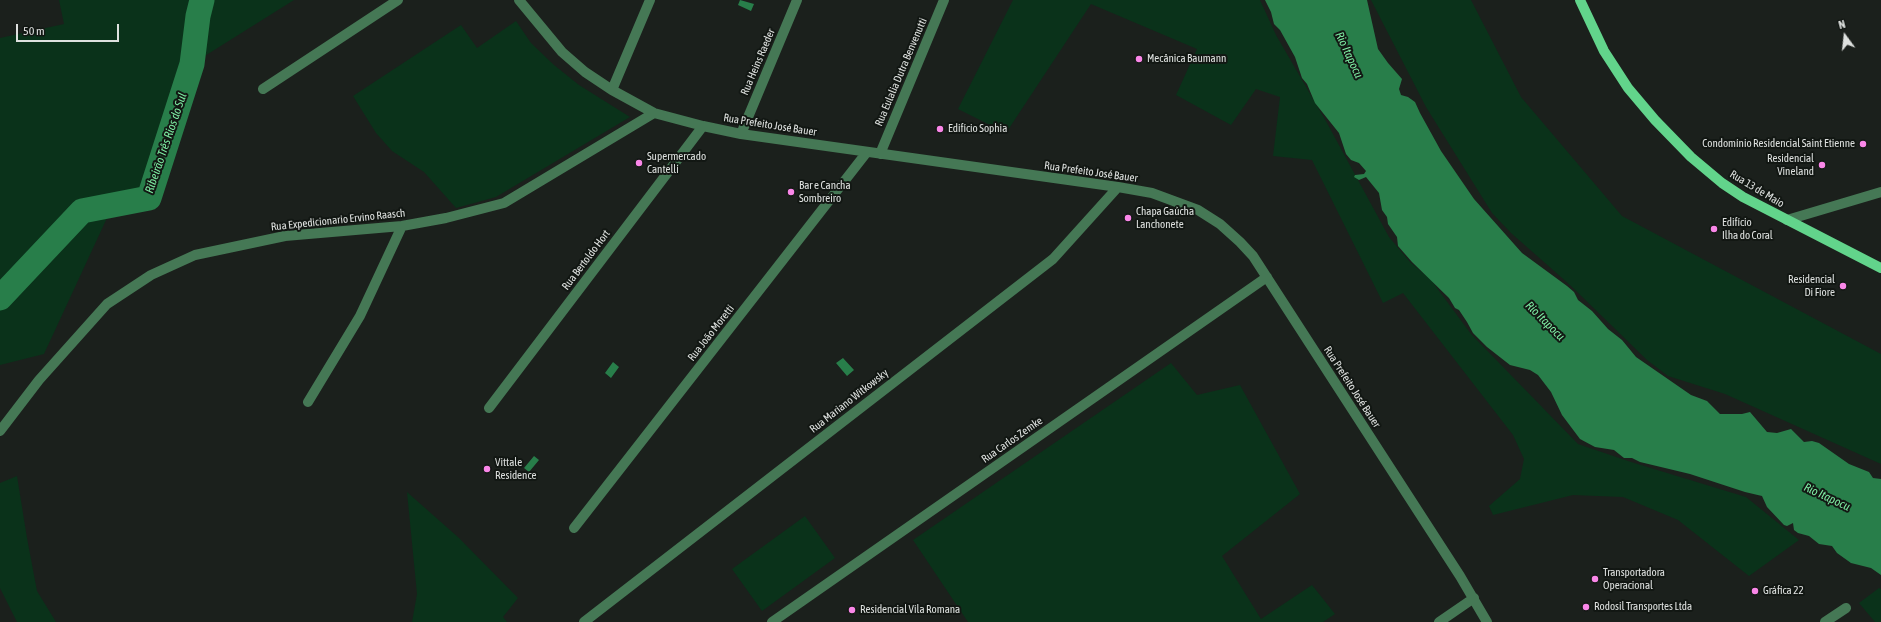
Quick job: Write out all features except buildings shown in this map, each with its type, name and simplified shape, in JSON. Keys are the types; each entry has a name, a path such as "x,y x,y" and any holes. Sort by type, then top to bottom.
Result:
{"main road":[{"name":"Rua 13 de Maio","path":"1580,0 1596,38 1612,64 1641,104 1663,130 1691,157 1722,183 1752,202 1881,268"}],"street":[{"path":"263,89 398,0"},
{"name":"Rua Prefeito José Bauer","path":"519,0 562,52 585,72 612,90 654,113 741,134 1152,193 1176,200 1198,210 1220,224 1253,256 1474,598 1487,622"},
{"path":"612,90 650,0"},
{"name":"Rua Heins Raeder","path":"741,134 797,0"},
{"name":"Rua Eulalia Dutra Benvenutti","path":"880,154 944,0"},
{"name":"Rua Expedicionario Ervino Raasch","path":"0,431 39,380 107,304 151,274 195,254 285,236 402,226 446,218 504,203 654,113"},
{"name":"Rua Bertoldo Hort","path":"489,408 703,126"},
{"name":"Rua João Moretti","path":"574,528 867,152"},
{"name":"Rua Mariano Witkowsky","path":"584,622 1053,259 1118,187"},
{"path":"1787,220 1881,192"},
{"path":"308,402 360,316 402,226"},
{"name":"Rua Carlos Zemke","path":"772,622 785,618 1267,277"},
{"path":"1439,622 1474,598"},
{"path":"1824,622 1846,608"}],"shaded area":[{"path":"59,0 294,0 192,64 149,198 113,205 44,354 0,365 0,38 64,24"},
{"path":"1013,0 1260,0 1276,35 1327,123 1389,237 1410,262 1431,280 1471,334 1578,444 1631,462 1746,497 1799,540 1749,576 1678,520 1623,497 1573,495 1493,515 1489,506 1520,479 1524,459 1513,435 1403,293 1383,303 1312,160 1273,156 1280,97 1256,89 1231,125 1176,95 1197,49 1091,4 1006,133 958,109"},
{"path":"1371,0 1471,0 1521,97 1622,216 1881,354 1881,464 1725,394 1668,376 1647,360 1570,285 1511,233 1492,213 1426,107"},
{"path":"516,21 531,43 554,65 579,85 630,117 496,197 456,208 424,172 392,151 376,133 353,96 461,25 477,48"},
{"path":"1171,363 1197,395 1240,385 1300,494 1222,556 1261,619 1312,585 1335,614 1323,622 968,622 913,540"},
{"path":"17,476 37,591 56,622 17,622 0,588 0,483"},
{"path":"407,492 459,538 518,598 503,617 507,622 412,622 417,594"},
{"path":"805,516 835,558 762,611 732,569"},
{"path":"1879,588 1881,589 1881,622 1875,622 1859,603"}],"water":[{"path":"740,0 754,4 751,11 738,5"},
{"name":"Rio Itapocu","path":"1265,0 1367,0 1378,49 1402,79 1399,89 1401,95 1408,97 1415,102 1441,151 1474,199 1522,253 1574,292 1578,300 1592,311 1608,329 1622,340 1636,357 1691,395 1707,401 1720,414 1742,414 1750,412 1767,432 1777,433 1791,429 1804,442 1812,441 1819,443 1849,464 1869,472 1873,478 1881,479 1881,575 1871,568 1851,563 1837,553 1832,546 1819,544 1809,536 1798,533 1794,530 1793,523 1787,526 1784,525 1767,507 1762,496 1690,474 1640,462 1632,458 1624,458 1614,450 1595,447 1580,439 1562,415 1551,392 1538,375 1530,370 1510,365 1487,347 1473,333 1459,310 1455,308 1449,298 1412,262 1398,246 1397,237 1388,224 1387,217 1382,210 1379,193 1366,177 1359,180 1354,177 1355,175 1364,174 1366,171 1359,163 1351,160 1346,154 1339,133 1315,103 1307,84 1302,78 1295,57 1280,30 1274,24 1271,12"},
{"path":"843,358 854,370 847,376 836,363"},
{"path":"613,362 619,367 611,378 605,373"},
{"path":"534,456 539,460 529,472 524,468"}],"waterway":[{"name":"Ribeirão Três Rios do Sul","path":"0,298 82,211 149,198 192,64 198,16 202,0"}],"place":[{"name":"Mecânica Baumann","path":"1139,59"},
{"name":"Edifício Sophia","path":"940,129"},
{"name":"Condomínio Residencial Saint Etienne","path":"1863,144"},
{"name":"Supermercado Cantelli","path":"639,163"},
{"name":"Residencial Vineland","path":"1822,165"},
{"name":"Bar e Cancha Sombreiro","path":"791,192"},
{"name":"Chapa Gaúcha Lanchonete","path":"1128,218"},
{"name":"Edifício Ilha do Coral","path":"1714,229"},
{"name":"Residencial Di Fiore","path":"1843,286"},
{"name":"Vittale Residence","path":"487,469"},
{"name":"Transportadora Operacional","path":"1595,579"},
{"name":"Gráfica 22","path":"1755,591"},
{"name":"Rodosil Transportes Ltda","path":"1586,607"},
{"name":"Residencial Vila Romana","path":"852,610"}]}
